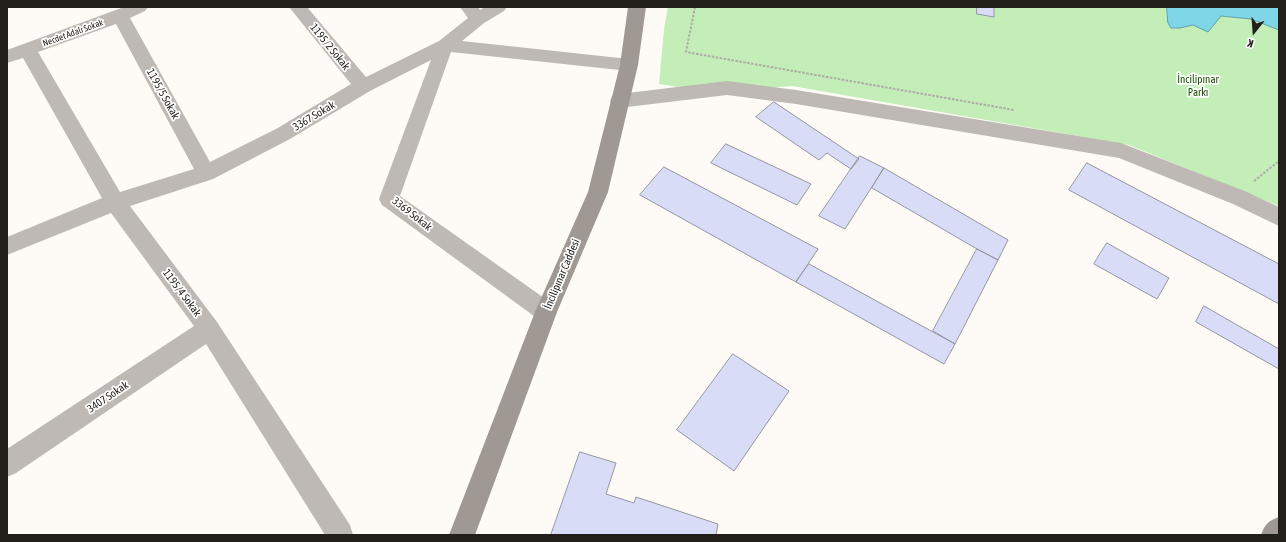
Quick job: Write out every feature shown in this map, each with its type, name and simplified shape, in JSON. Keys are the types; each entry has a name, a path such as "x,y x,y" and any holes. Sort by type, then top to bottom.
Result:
{"main road":[{"name":"İncilipınar Caddesi","path":"462,535 546,312 598,192 629,65 637,7"},
{"path":"1274,535 1279,530"}],"street":[{"name":"Necdet Adalı Sokak","path":"7,57 120,16 139,7"},
{"name":"1195/2 Sokak","path":"298,7 363,86"},
{"name":"3367 Sokak","path":"7,246 115,202 206,173 283,134 363,86 446,45 473,13 498,7"},
{"name":"1195/5 Sokak","path":"120,16 206,173"},
{"path":"446,45 629,65"},
{"name":"3369 Sokak","path":"446,45 389,199 546,312"},
{"name":"1195/4 Sokak","path":"28,50 115,202 209,329 340,535"},
{"path":"619,101 727,88 796,97 1121,151 1240,198 1279,217"},
{"name":"3407 Sokak","path":"7,464 209,329"}],"green space":[{"name":"İncilipınar Parkı","path":"668,7 1279,7 1279,206 1129,145 792,86 711,92 659,84 664,29"}],"water":[{"path":"1167,7 1279,7 1279,30 1251,19 1221,16 1208,32 1193,25 1180,28 1171,28 1168,23"}],"building":[{"path":"977,7 994,7 994,17 977,14"},
{"path":"774,102 859,159 851,169 827,153 819,160 756,117"},
{"path":"726,144 811,184 797,205 711,163"},
{"path":"860,156 884,168 845,229 819,216"},
{"path":"1087,163 1279,264 1279,304 1069,190"},
{"path":"664,167 818,249 796,282 640,195"},
{"path":"884,168 1008,240 998,260 872,188"},
{"path":"1107,243 1169,278 1157,299 1094,264"},
{"path":"977,249 998,260 955,344 933,331"},
{"path":"809,264 955,344 944,364 796,282"},
{"path":"1204,306 1279,349 1279,369 1196,322"},
{"path":"733,354 789,391 734,471 677,430"},
{"path":"580,452 616,463 606,494 634,503 636,497 718,524 716,535 551,535"}]}
